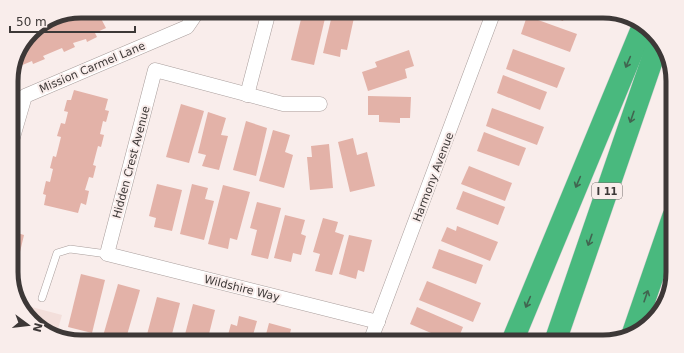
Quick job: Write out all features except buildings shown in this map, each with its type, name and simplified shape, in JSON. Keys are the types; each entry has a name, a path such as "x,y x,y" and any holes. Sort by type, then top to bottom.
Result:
{"highway":[{"path":"515,335 641,31"},
{"name":"I 11","path":"557,335 656,48"},
{"path":"636,325 666,237"}],"street":[{"name":"Mission Carmel Lane","path":"18,119 25,96 187,27 193,18"},
{"path":"267,18 247,94 283,104 320,104"},
{"name":"Harmony Avenue","path":"373,335 491,18"},
{"name":"Hidden Crest Avenue","path":"106,254 155,70 247,94"},
{"name":"Wildshire Way","path":"106,254 378,322"}],"lane":[{"path":"42,298 57,253 70,249 106,254"}],"shaded area":[{"path":"48,311 62,315 58,330 48,325"}]}
